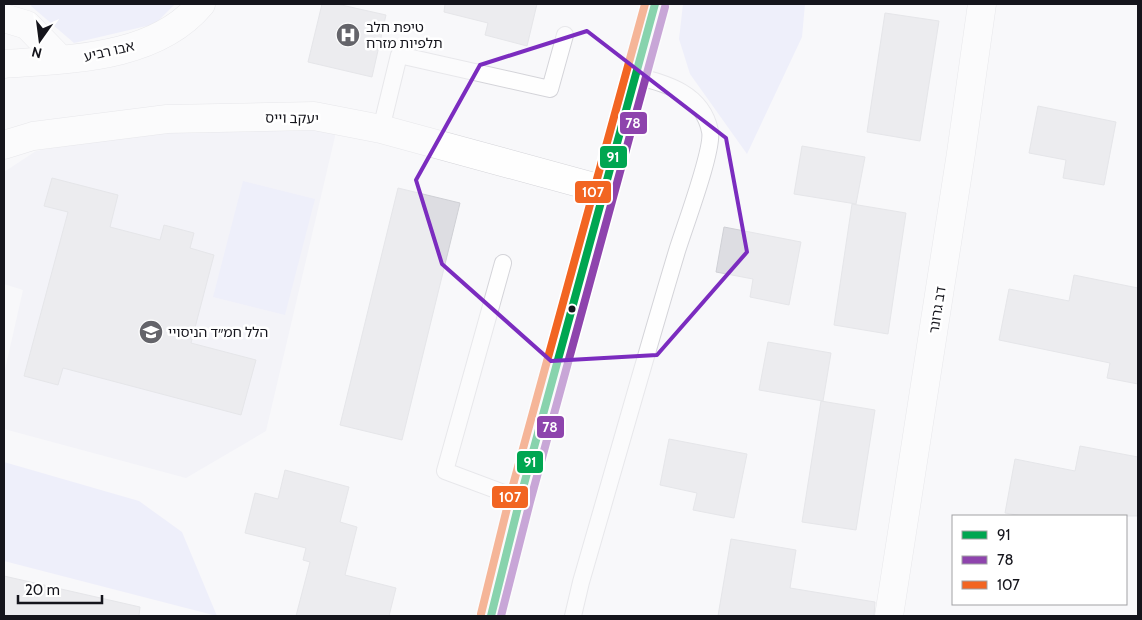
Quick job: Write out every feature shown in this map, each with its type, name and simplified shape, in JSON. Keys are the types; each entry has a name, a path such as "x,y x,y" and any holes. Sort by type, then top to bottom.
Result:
{"street":[{"name":"אבו רביע","path":"4,64 82,58 151,40 174,29 202,4"},
{"path":"491,616 520,500 655,4"},
{"name":"דב גרונר","path":"889,616 961,153 982,4"},
{"path":"4,18 27,25 60,59"},
{"name":"יעקב וייס","path":"4,145 33,136 167,119 314,116 381,129 604,190"}],"lane":[{"path":"381,129 399,55 550,89 565,36"},
{"path":"573,616 581,582 669,278 707,155 710,132 702,112 689,96 670,84 636,76"},
{"path":"503,263 445,471 520,500"}],"highlighted area":[{"path":"587,31 726,138 747,252 657,355 551,361 442,264 416,180 480,65"}],"shaded area":[{"path":"32,4 175,4 155,24 74,43 31,6"},
{"path":"683,4 805,4 802,37 747,154 690,74 679,39"},
{"name":"הלל חמ״ד הניסויי","path":"174,125 337,128 266,431 186,478 4,429 4,374 23,290 4,284 4,172 36,151"},
{"path":"243,181 315,199 285,315 213,297"},
{"path":"4,462 139,501 182,532 217,616 4,561"}],"building":[{"path":"322,4 337,4 386,15 372,77 308,62"},
{"path":"445,4 537,4 527,46 485,35 488,23 444,12"},
{"path":"885,13 939,21 920,141 867,132"},
{"path":"1038,106 1116,122 1104,185 1063,178 1066,160 1029,153"},
{"path":"802,146 865,157 856,204 794,194"},
{"path":"52,178 118,195 110,227 160,240 164,225 194,233 190,248 214,255 191,343 256,360 241,415 63,368 58,385 24,376 68,212 44,206"},
{"path":"398,188 460,203 402,440 340,425"},
{"path":"852,204 906,213 888,334 834,325"},
{"path":"724,227 801,242 789,305 750,297 753,279 716,272"},
{"path":"1074,275 1138,288 1138,384 1107,378 1110,363 999,340 1009,289 1069,301"},
{"path":"768,342 831,353 823,401 759,390"},
{"path":"821,401 875,410 856,530 802,522"},
{"path":"669,439 747,454 734,518 693,510 697,493 660,485"},
{"path":"1080,446 1138,457 1138,516 1017,515 1005,513 1015,459 1075,471"},
{"path":"285,470 349,487 340,522 357,527 345,575 396,588 389,616 296,616 310,562 303,560 306,548 245,533 255,493 278,499"},
{"path":"731,539 796,550 790,588 875,602 874,616 718,616"},
{"path":"4,576 140,607 139,616 4,616"}],"transit line":[{"name":"107","path":"481,614 510,496 645,4"},
{"name":"91","path":"491,616 520,499 655,4"},
{"name":"78","path":"501,616 530,502 665,7"}],"place":[{"name":"טיפת חלב תלפיות מזרח","path":"348,35"},
{"name":"הלל חמ״ד הניסויי","path":"151,332"}]}
